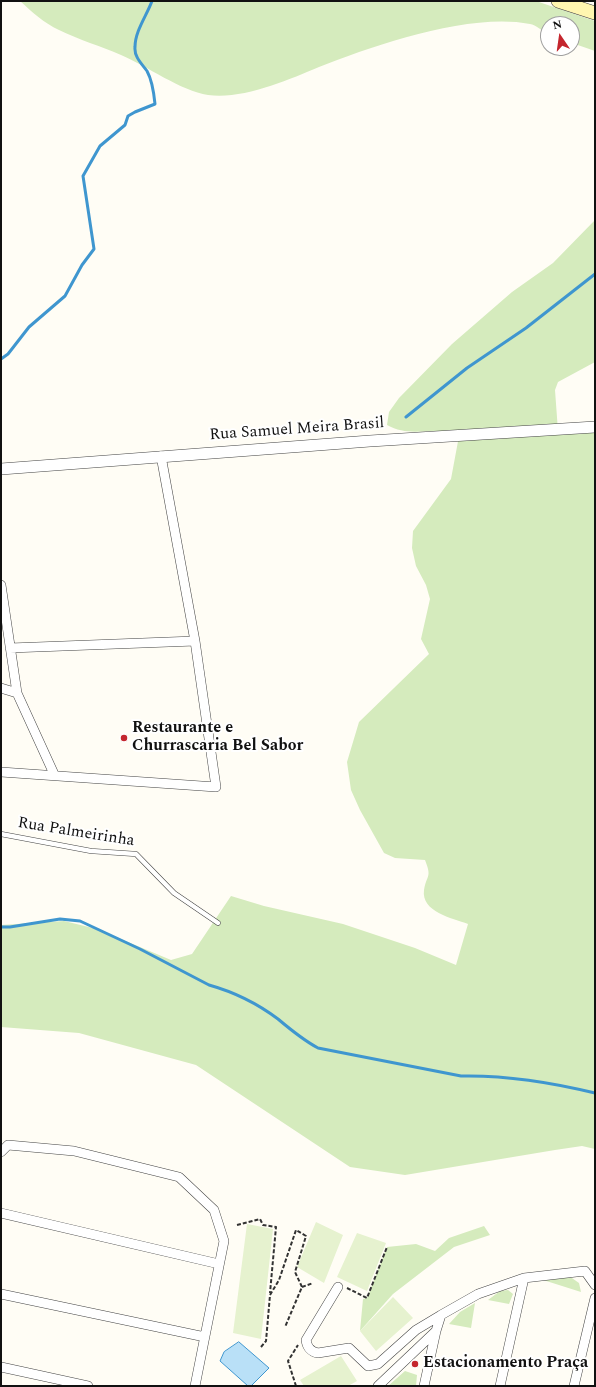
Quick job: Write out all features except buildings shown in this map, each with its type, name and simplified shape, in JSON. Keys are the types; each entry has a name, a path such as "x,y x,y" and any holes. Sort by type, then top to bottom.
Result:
{"main road":[{"path":"558,1 595,13"}],"street":[{"name":"Rua Samuel Meira Brasil","path":"1,469 161,456 595,427"},
{"path":"1,772 54,774 216,787 195,641 161,456"},
{"path":"1,585 17,693 54,774"},
{"path":"10,648 195,641"},
{"path":"1,688 17,693"},
{"path":"1,1152 8,1145 74,1151 179,1177 214,1210 224,1241 195,1386"},
{"path":"1,1213 219,1264"},
{"path":"340,1286 306,1340 307,1345 314,1352 318,1353 349,1348 368,1366 378,1364 407,1337 441,1315 478,1294 524,1278 585,1271 595,1285"},
{"path":"500,1386 524,1278"},
{"path":"1,1294 205,1337"},
{"path":"574,1386 595,1298"},
{"path":"424,1386 441,1315"},
{"path":"378,1386 436,1331"},
{"path":"1,1367 88,1386"}],"lane":[{"name":"Rua Palmeirinha","path":"1,834 91,851 136,854 174,893 218,923"}],"path":[{"path":"237,1224 260,1218 263,1224 276,1228 266,1341 261,1347"},
{"path":"270,1295 279,1280 296,1230 306,1236 295,1272 302,1287"},
{"path":"340,1286 367,1298 387,1247"},
{"path":"285,1327 302,1287 313,1283"}],"green space":[{"path":"20,1 536,1 595,21 595,51 580,46 580,16 540,16 540,29 530,24 506,22 480,23 423,33 394,41 341,58 265,88 235,95 221,96 198,93 187,89 121,55 59,30 43,21"},
{"path":"595,220 595,362 558,382 555,390 558,431 595,430 595,1149 582,1146 405,1175 350,1167 196,1065 79,1033 1,1027 1,925 64,921 97,929 171,960 192,954 231,896 264,906 343,924 415,948 456,965 468,924 439,913 427,904 424,898 424,890 429,873 425,860 395,858 384,853 360,810 351,790 347,762 359,722 429,654 421,639 430,599 426,585 416,566 412,548 413,531 451,479 459,436 430,431 419,432 392,428 387,425 389,412 399,398 452,344 512,292 553,263"},
{"path":"316,1222 343,1235 324,1283 297,1267"},
{"path":"247,1224 273,1229 261,1339 233,1333"},
{"path":"484,1226 490,1235 454,1247 393,1294 360,1331 363,1299 367,1298 387,1247 416,1244 435,1251 449,1238"},
{"path":"357,1233 386,1243 367,1291 337,1277"},
{"path":"569,1276 579,1283 581,1292 540,1279"},
{"path":"508,1290 513,1294 509,1304 488,1300 500,1291"},
{"path":"393,1297 413,1318 376,1351 360,1331"},
{"path":"475,1303 471,1328 449,1324 460,1312"},
{"path":"341,1356 357,1381 348,1386 304,1386 300,1380"},
{"path":"405,1371 417,1375 416,1386 388,1386"}],"water":[{"path":"239,1342 269,1368 251,1386 248,1386 220,1361 224,1352"}],"waterway":[{"path":"1,359 8,354 29,327 65,296 82,265 94,249 83,176 100,146 125,125 128,116 155,104 147,71 137,57 135,51 137,35 152,1"},
{"path":"406,417 467,368 526,328 595,274"},
{"path":"1,927 10,927 60,919 80,921 140,949 209,985 228,991 254,1003 318,1048 461,1076 528,1080 595,1093"}],"place":[{"name":"Restaurante e Churrascaria Bel Sabor","path":"124,738"},
{"name":"Estacionamento Praça","path":"415,1364"}]}
